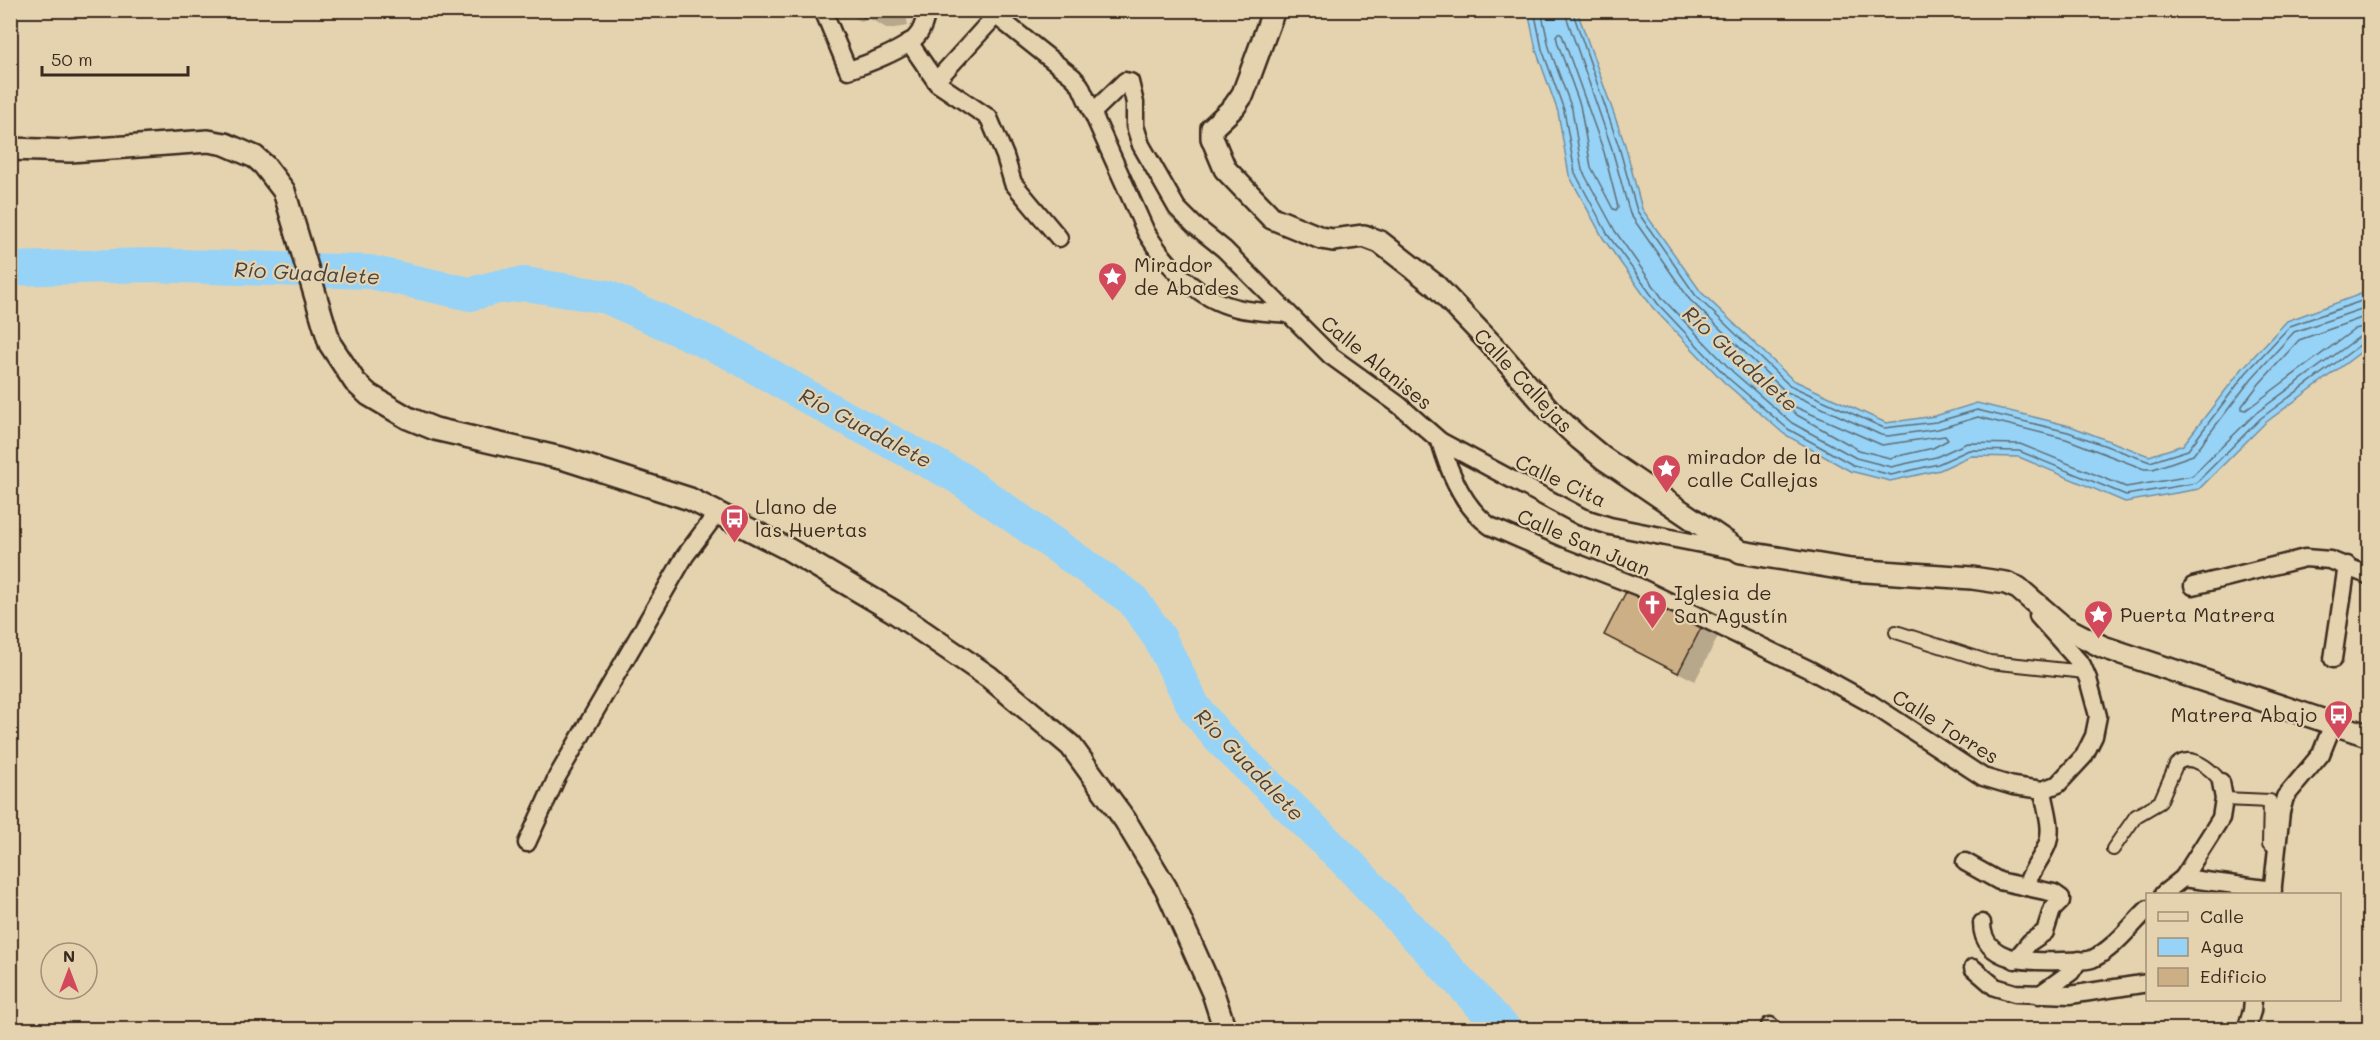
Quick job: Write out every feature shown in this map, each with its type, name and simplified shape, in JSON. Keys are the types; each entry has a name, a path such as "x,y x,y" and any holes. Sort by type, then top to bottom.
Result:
{"street":[{"path":"823,10 848,70 909,42 920,32 927,10"},
{"path":"936,81 995,12 1073,76 1086,95 1146,232 1158,252 1176,271 1199,290 1221,303 1244,309 1288,314"},
{"name":"Calle Callejas","path":"1270,13 1243,94 1234,107 1214,125 1212,138 1228,173 1272,218 1321,238 1333,240 1364,236 1380,242 1420,271 1495,348 1551,412 1580,439 1603,458 1741,552 1876,573 1989,580 2018,588 2062,626 2103,647 2370,736"},
{"path":"909,42 936,81 989,118 1005,156 1013,183 1059,238"},
{"name":"Calle Alanises","path":"1093,112 1125,81 1130,82 1135,103 1135,126 1141,145 1172,202 1194,225 1230,255 1331,356 1399,405 1440,441"},
{"path":"10,149 70,151 181,142 217,143 225,144 255,157 284,191 330,344 355,382 369,395 435,429 565,459 690,499 788,549 893,610 989,677 1071,746 1125,820 1166,888 1214,993 1225,1029"},
{"name":"Calle Cita","path":"1440,441 1582,518 1610,526 1741,552"},
{"name":"Calle San Juan","path":"1440,441 1449,470 1458,487 1481,518 1490,526 1639,587 1751,641"},
{"path":"527,843 568,757 685,556 717,513"},
{"path":"2193,586 2296,559 2324,559 2370,576"},
{"path":"2333,659 2347,566"},
{"path":"2026,887 2029,875 2044,852 2050,837 2043,790 2058,784 2085,756 2094,736 2098,716 2085,672 2070,651 2035,612 2031,599"},
{"path":"1896,632 1990,662 2085,672"},
{"name":"Calle Torres","path":"1751,641 1870,703 1983,777 2013,786 2043,790"},
{"path":"2183,878 2272,892 2281,812 2285,797 2321,754 2333,724"},
{"path":"2113,849 2136,816 2160,802 2176,765 2186,760 2206,765 2221,782 2224,799 2217,826 2201,847 2183,878 2164,893"},
{"path":"2224,799 2270,801 2269,844 2278,845"},
{"path":"1965,862 1999,881 2054,893 2061,898 2052,910 2045,932 2030,942 2015,960"},
{"path":"1982,923 1983,934 1991,945 2015,960 2028,962 2079,960 2097,956 2114,943 2146,911"},
{"path":"2039,995 2071,972 2079,960"},
{"path":"1973,968 2001,990 2039,995 2070,995 2146,983"},
{"path":"2246,1029 2253,1001"}],"water":[{"path":"1528,11 1577,11 1625,145 1642,209 1701,292 1793,380 1886,423 1935,416 1977,403 2070,426 2149,456 2183,445 2242,369 2287,321 2369,291 2369,346 2265,423 2199,489 2125,502 2019,457 1970,456 1940,470 1890,481 1850,471 1784,434 1724,382 1653,308 1603,238 1569,175 1558,112 1536,50"}],"building":[{"path":"862,10 886,10 886,13 863,17"},
{"name":"Iglesia de San Agustín","path":"1629,586 1703,624 1678,673 1604,635"}],"waterway":[{"name":"Río Guadalete","path":"10,269 148,265 370,272 470,294 498,287 525,284 607,297 729,352 836,413 958,477 1132,599 1159,637 1194,707 1218,737 1346,861 1505,1030"}],"place":[{"name":"Mirador de Abades","path":"1113,302"},
{"name":"mirador de la calle Callejas","path":"1666,494"},
{"name":"Llano de las Huertas","path":"734,544"},
{"name":"Iglesia de San Agustín","path":"1653,630"},
{"name":"Puerta Matrera","path":"2099,640"},
{"name":"Matrera Abajo","path":"2338,740"}]}
